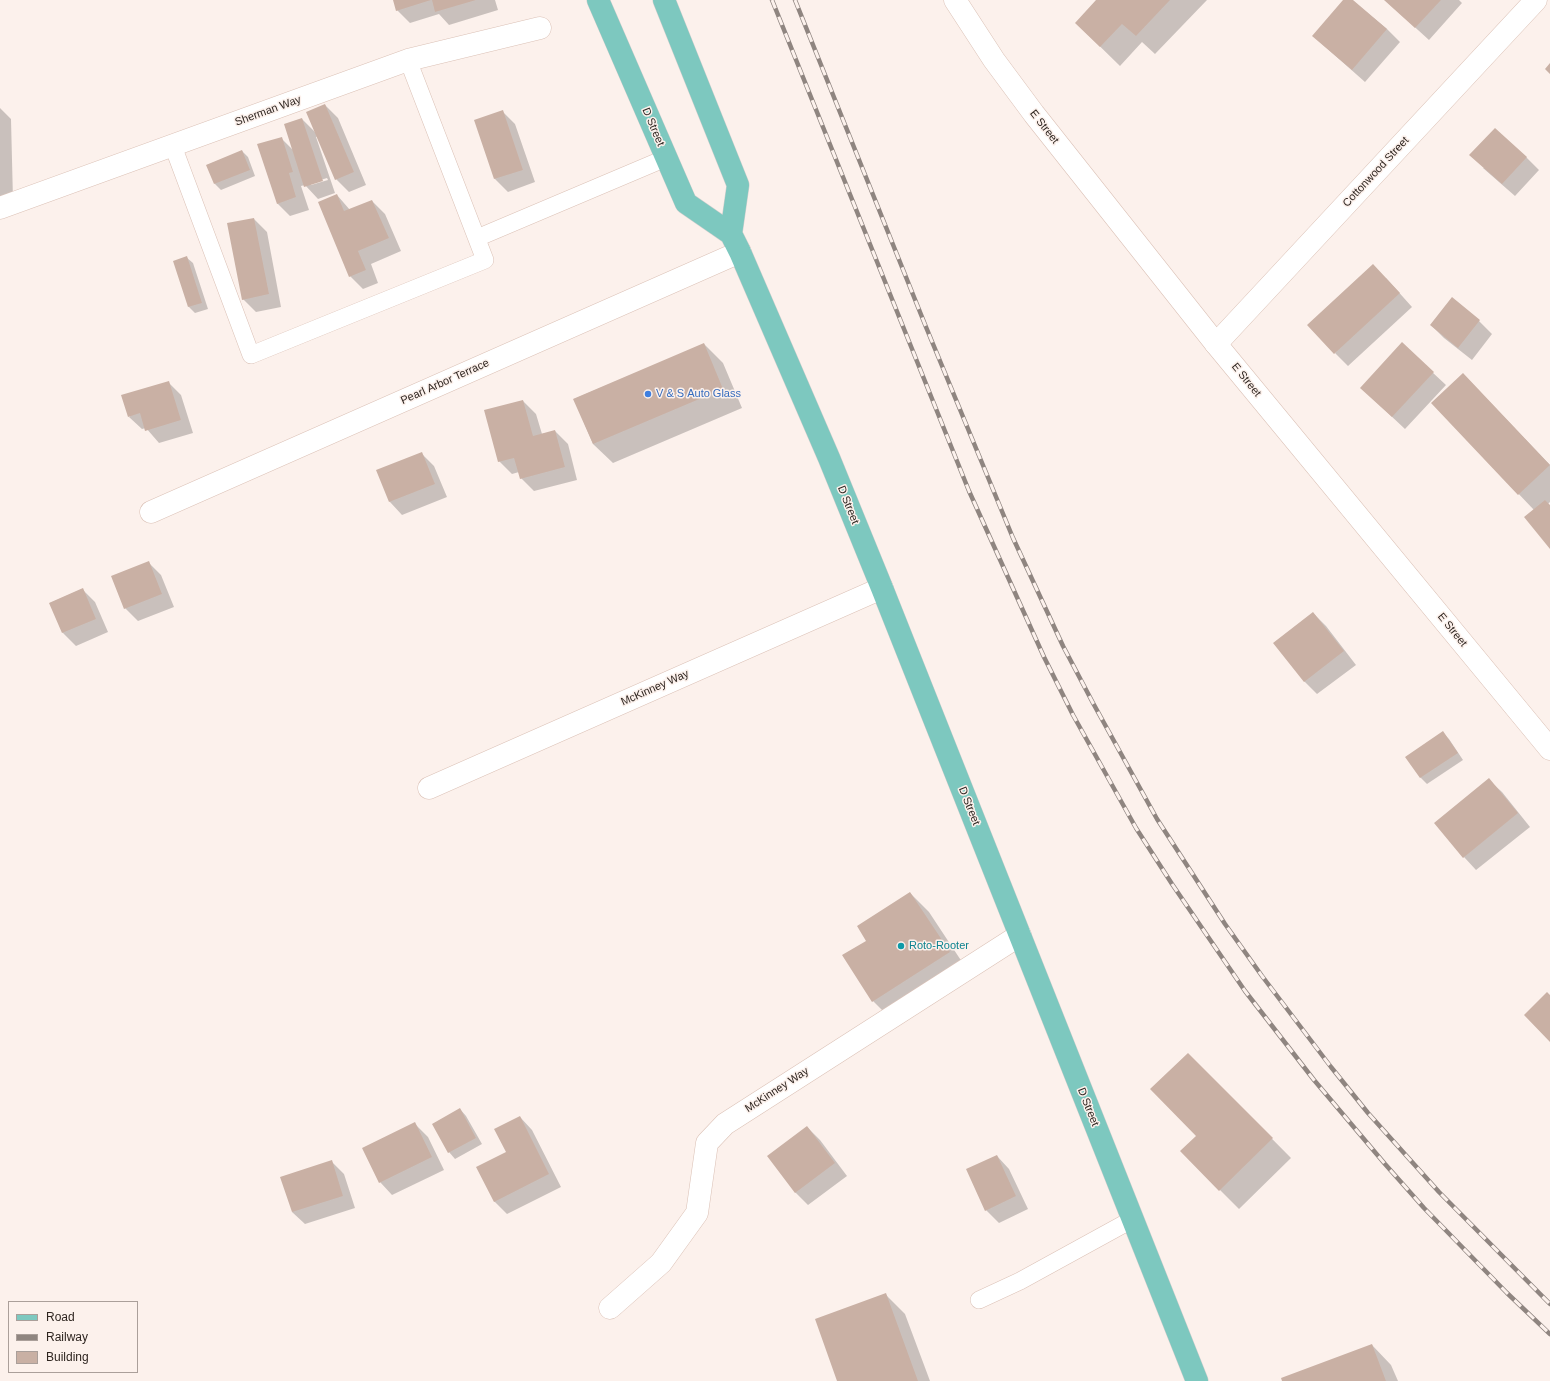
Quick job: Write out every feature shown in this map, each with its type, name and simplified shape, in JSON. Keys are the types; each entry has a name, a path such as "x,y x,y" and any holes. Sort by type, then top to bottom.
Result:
{"main road":[{"name":"D Street","path":"598,0 686,203 736,243 829,458 882,588 1197,1381"},
{"path":"664,0 738,185 736,243"}],"street":[{"name":"E Street","path":"955,0 994,60 1034,114 1216,344 1549,745"},
{"name":"Cottonwood Street","path":"1216,344 1536,0"},
{"name":"Sherman Way","path":"0,208 408,60 540,28"},
{"name":"Pearl Arbor Terrace","path":"151,512 736,243"},
{"name":"McKinney Way","path":"428,788 882,588"},
{"name":"McKinney Way","path":"610,1308 661,1263 698,1213 707,1143 725,1124 1020,934"}],"lane":[{"path":"173,146 251,355 485,260 408,60"},
{"path":"477,238 666,158"},
{"path":"979,1300 1020,1281 1133,1219"}],"building":[{"path":"393,0 431,0 396,11"},
{"path":"432,0 476,0 435,12"},
{"path":"1096,0 1170,0 1136,36 1122,24 1100,47 1075,23"},
{"path":"1343,0 1353,0 1387,29 1352,70 1312,36"},
{"path":"1384,0 1441,0 1415,28"},
{"path":"1550,63 1550,74 1545,69"},
{"path":"325,104 354,172 335,180 306,112"},
{"path":"503,110 523,170 494,179 474,120"},
{"path":"302,118 323,181 304,187 284,124"},
{"path":"1495,128 1527,157 1502,184 1469,155"},
{"path":"282,137 293,172 289,173 296,197 277,204 257,144"},
{"path":"242,150 250,170 214,184 206,165"},
{"path":"337,194 344,211 372,200 389,238 358,251 366,270 349,277 318,202"},
{"path":"254,218 269,294 242,300 227,223"},
{"path":"187,256 202,303 188,307 173,261"},
{"path":"1373,264 1400,293 1334,354 1307,325"},
{"path":"1452,297 1480,320 1458,348 1430,325"},
{"path":"1402,342 1434,372 1392,417 1360,388"},
{"name":"V & S Auto Glass","path":"704,343 723,389 593,444 573,399"},
{"path":"1463,373 1550,465 1518,495 1431,403"},
{"path":"169,381 181,420 145,431 140,413 128,417 121,395"},
{"path":"523,400 533,436 555,430 565,467 520,479 514,458 498,462 484,410"},
{"path":"422,452 435,484 389,502 376,470"},
{"path":"1545,500 1550,505 1550,549 1524,517"},
{"path":"149,561 162,594 124,609 111,576"},
{"path":"83,588 96,619 62,633 49,603"},
{"path":"1313,612 1344,651 1304,682 1273,643"},
{"path":"1443,731 1458,753 1420,778 1405,757"},
{"path":"1489,778 1518,813 1463,858 1434,823"},
{"name":"Roto-Rooter","path":"910,892 950,952 872,1002 842,955 866,941 857,926"},
{"path":"1547,992 1550,995 1550,1042 1524,1015"},
{"path":"1188,1053 1273,1138 1219,1191 1180,1151 1196,1136 1150,1089"},
{"path":"460,1108 476,1138 448,1153 432,1124"},
{"path":"520,1116 549,1174 494,1202 476,1167 506,1152 494,1129"},
{"path":"415,1122 432,1157 379,1183 362,1148"},
{"path":"807,1126 835,1163 795,1193 767,1156"},
{"path":"997,1155 1016,1196 985,1211 966,1169"},
{"path":"332,1160 343,1196 292,1212 280,1177"},
{"path":"886,1293 918,1381 837,1381 815,1319"},
{"path":"1372,1344 1386,1381 1282,1381 1281,1378"}],"railway":[{"path":"772,0 969,491 1044,657 1073,715 1136,828 1172,884 1245,991 1314,1080 1424,1208 1507,1293 1550,1334"},
{"path":"795,0 926,327 1013,538 1063,646 1157,819 1225,924 1262,976 1368,1113 1439,1192 1550,1304"}],"place":[{"name":"V & S Auto Glass","path":"648,394"},
{"name":"Roto-Rooter","path":"901,946"}]}
